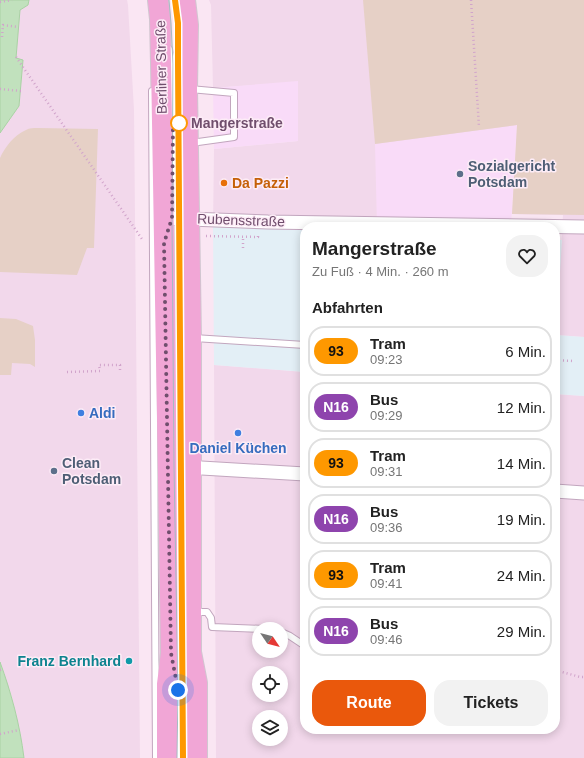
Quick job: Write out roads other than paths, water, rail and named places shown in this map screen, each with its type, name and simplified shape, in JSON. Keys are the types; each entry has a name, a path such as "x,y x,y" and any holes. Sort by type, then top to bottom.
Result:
{"main road":[{"name":"Berliner Straße","path":"167,758 167,684 171,653 168,466 160,374 158,249 174,216 187,143 188,25 185,0"},
{"name":"Berliner Straße","path":"158,2 156,71 191,338 191,652 197,683 197,758"}],"street":[{"name":"Rubensstraße","path":"174,216 300,223"},
{"name":"Rubensstraße","path":"560,227 584,227"},
{"path":"168,466 300,474"},
{"path":"560,491 584,493"}],"lane":[{"path":"158,2 173,64 173,187"},
{"path":"156,71 158,249"},
{"path":"187,89 234,93 234,137 187,143"},
{"path":"191,338 300,345"},
{"path":"156,758 160,374"},
{"path":"191,612 208,612 211,618 212,627 252,629"},
{"path":"288,635 300,643"},
{"path":"171,653 178,690 178,758"}],"tram line":[{"path":"169,0 173,64 172,218 178,690 177,758"},
{"name":"93","path":"175,0 178,23 183,758"},
{"path":"176,12 178,40"},
{"path":"179,144 181,552"}],"place":[{"name":"Mangerstraße","path":"179,123"},
{"name":"Sozialgericht Potsdam","path":"460,174"},
{"name":"Da Pazzi","path":"224,183"},
{"name":"Aldi","path":"81,413"},
{"name":"Daniel Küchen","path":"238,433"},
{"name":"Clean Potsdam","path":"54,471"},
{"name":"Franz Bernhard","path":"129,661"}]}
